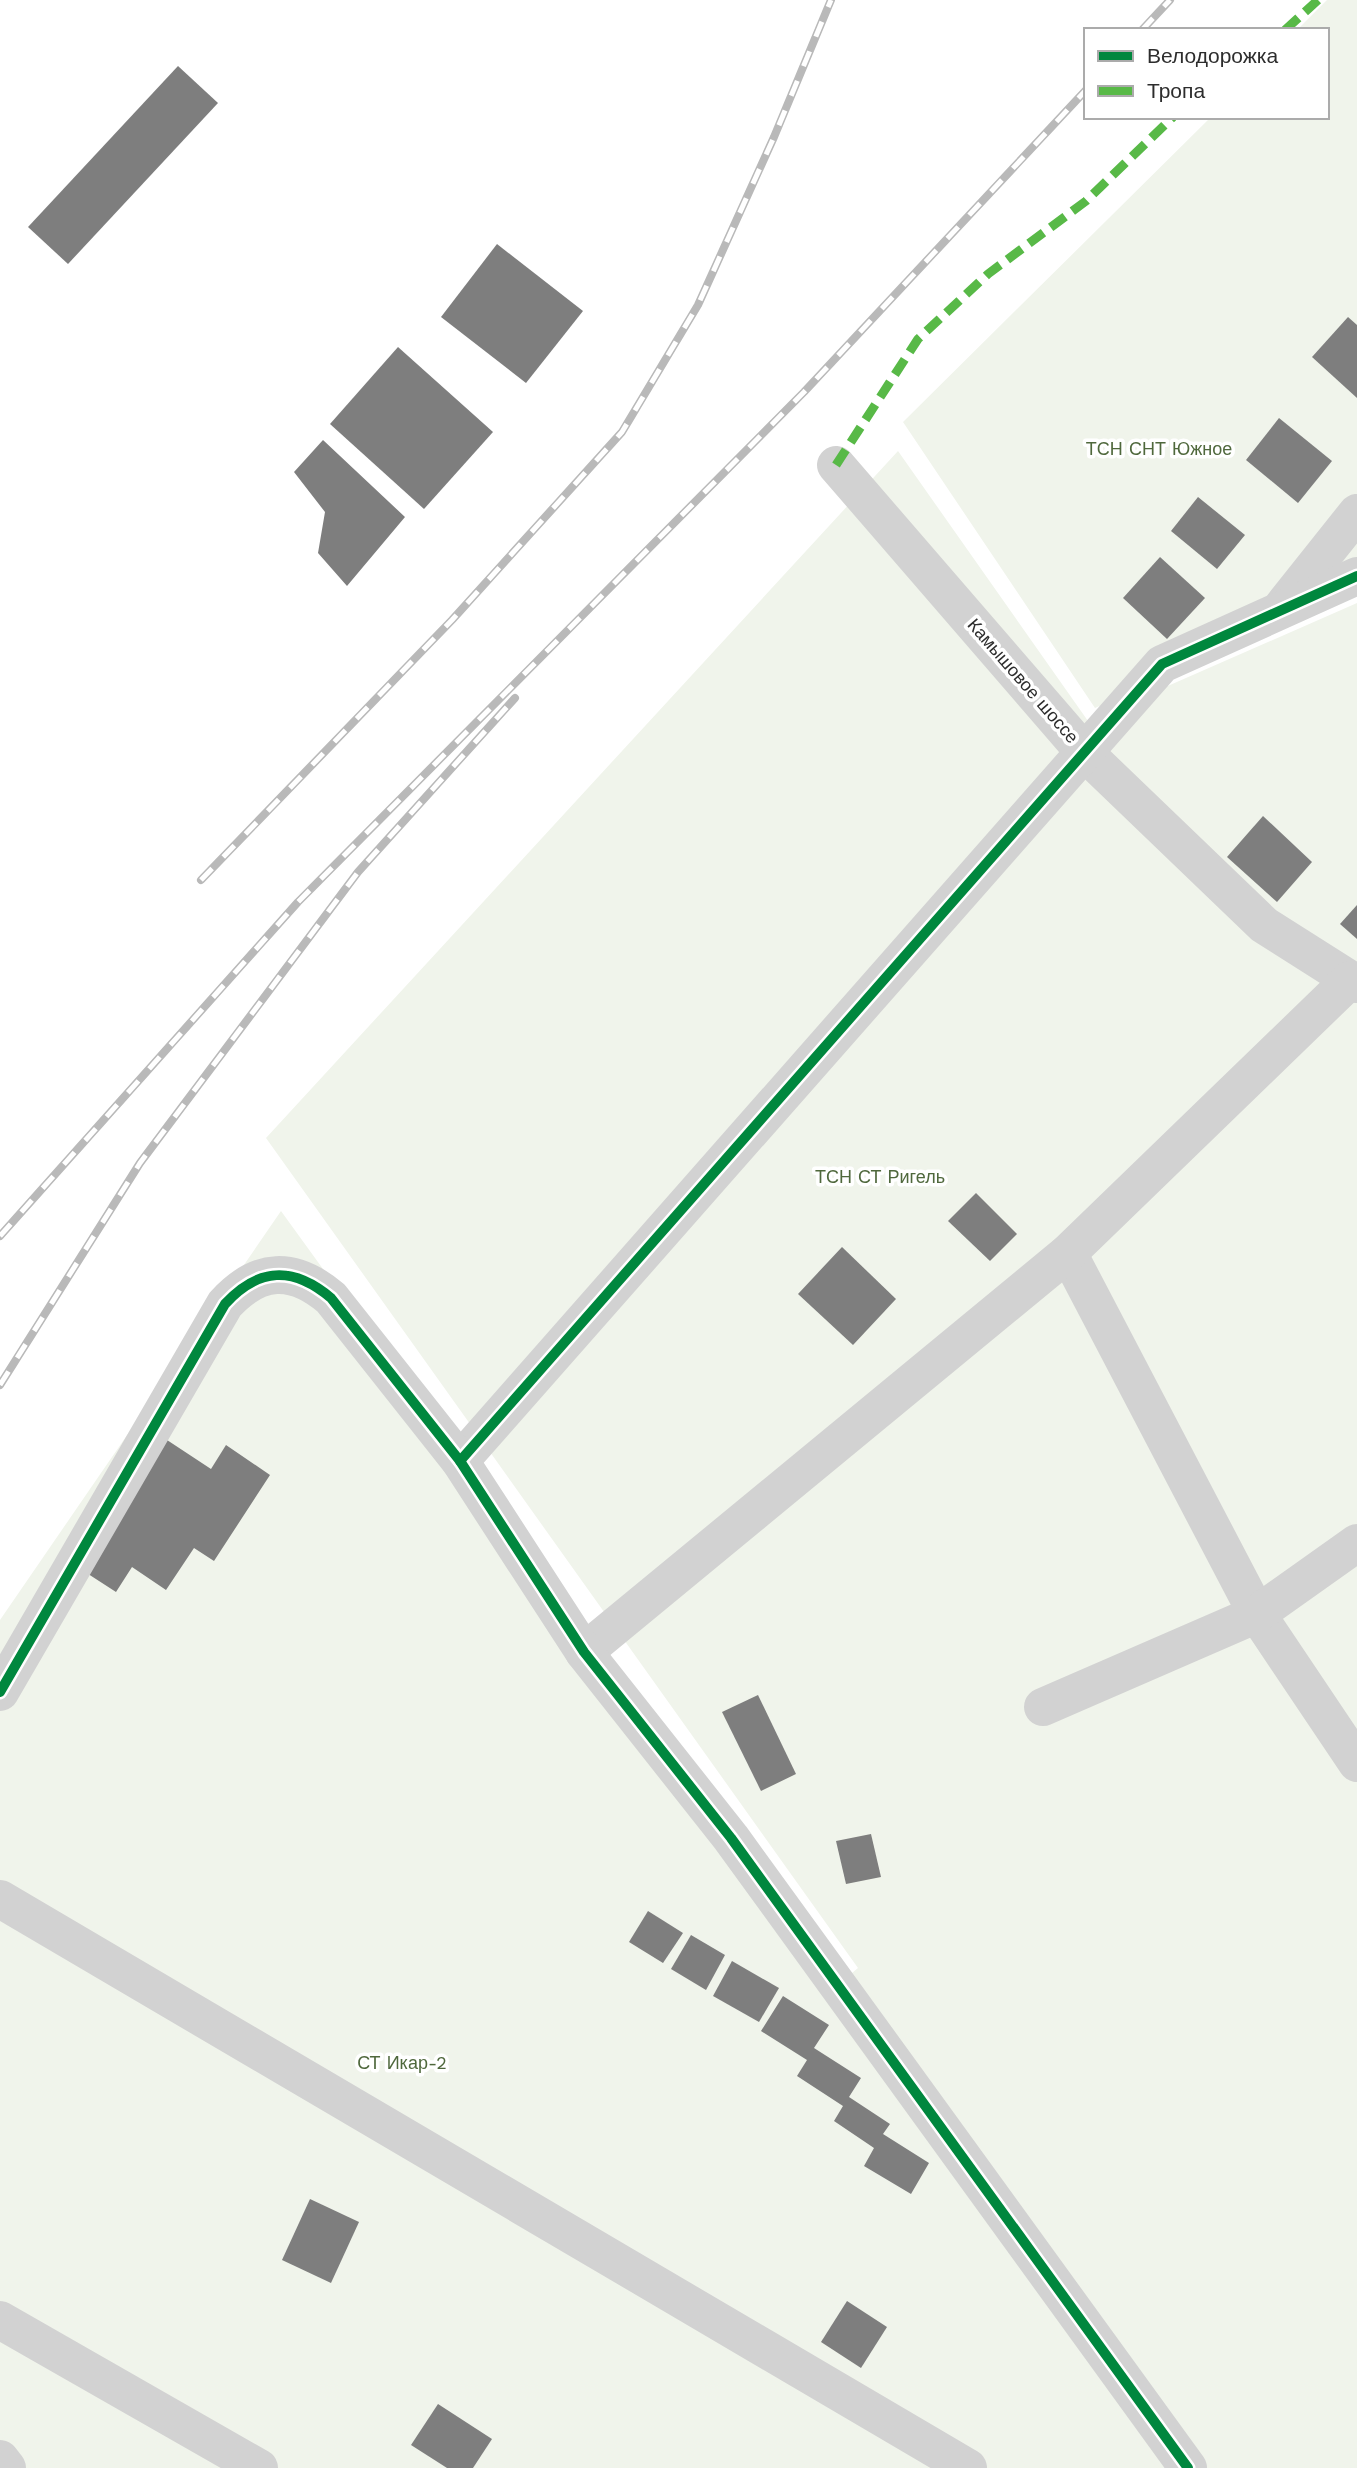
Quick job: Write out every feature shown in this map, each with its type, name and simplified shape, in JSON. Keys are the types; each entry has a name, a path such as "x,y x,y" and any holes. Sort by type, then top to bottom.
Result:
{"street":[{"name":"Камышовое шоссе","path":"836,465 1085,753 1264,925 1355,992"},
{"path":"1278,613 1357,513"},
{"path":"460,1461 1162,664 1357,576"},
{"path":"584,1652 1068,1253 1355,992"},
{"path":"1068,1253 1257,1614 1357,1763"},
{"path":"0,1692 225,1304 239,1289 257,1279 276,1275 297,1277 315,1285 331,1298 460,1461 584,1652 731,1838 1188,2468"},
{"path":"1043,1707 1257,1614 1357,1543"},
{"path":"0,1899 968,2468"},
{"path":"0,2320 259,2468"},
{"path":"0,2459 7,2468"}],"green space":[{"name":"ТСН СНТ Южное","path":"1327,0 1357,0 1357,591 1095,708 903,422 1209,119 1329,119 1329,28 1299,28"},
{"path":"898,451 1088,721 1357,603 1357,2468 0,2468 0,1620 281,1211 840,1983 858,1968 266,1138"}],"building":[{"path":"178,66 218,103 68,264 28,227"},
{"path":"497,244 583,311 526,383 441,317"},
{"path":"1348,317 1357,325 1357,398 1312,357"},
{"path":"398,347 493,432 424,509 330,424"},
{"path":"1279,418 1332,461 1298,503 1246,460"},
{"path":"323,440 405,517 347,586 318,553 325,512 294,472"},
{"path":"1198,497 1245,535 1217,569 1171,531"},
{"path":"1160,557 1205,598 1167,639 1123,598"},
{"path":"1263,816 1312,862 1277,902 1227,857"},
{"path":"1357,905 1357,939 1340,924"},
{"path":"976,1193 1017,1234 990,1261 948,1221"},
{"path":"842,1247 896,1299 853,1345 798,1294"},
{"path":"167,1440 211,1469 226,1445 270,1475 214,1561 194,1548 166,1590 132,1567 116,1592 82,1570"},
{"path":"758,1695 796,1774 761,1791 722,1712"},
{"path":"871,1834 881,1877 846,1884 836,1841"},
{"path":"648,1911 683,1933 663,1963 629,1942"},
{"path":"691,1935 725,1955 706,1990 671,1969"},
{"path":"732,1961 779,1988 759,2022 713,1996"},
{"path":"783,1996 829,2025 814,2048 861,2078 849,2097 890,2124 883,2134 929,2163 911,2194 864,2166 874,2148 834,2121 843,2106 797,2076 807,2060 761,2031"},
{"path":"310,2199 359,2222 331,2283 282,2260"},
{"path":"847,2301 887,2327 861,2368 821,2342"},
{"path":"438,2404 492,2439 473,2468 447,2468 411,2445"}],"railway":[{"path":"201,880 452,620 622,432 698,305 774,137 831,0"},
{"path":"1144,28 1170,0"},
{"path":"0,1236 298,902 804,392 1084,92"},
{"path":"0,1385 140,1163 358,872 515,698"}],"marked path":[{"path":"1287,28 1318,0"},
{"path":"836,465 918,339 988,274 1086,201 1171,119"}],"cycle path":[{"path":"460,1461 1162,664 1357,576"},
{"path":"0,1692 225,1304 238,1292 263,1277 290,1276 317,1288 331,1298 460,1461 584,1652 731,1838 1188,2468"}],"park label":[{"name":"ТСН СТ Ригель","path":"880,1177"},
{"name":"СТ Икар-2","path":"402,2063"}]}
